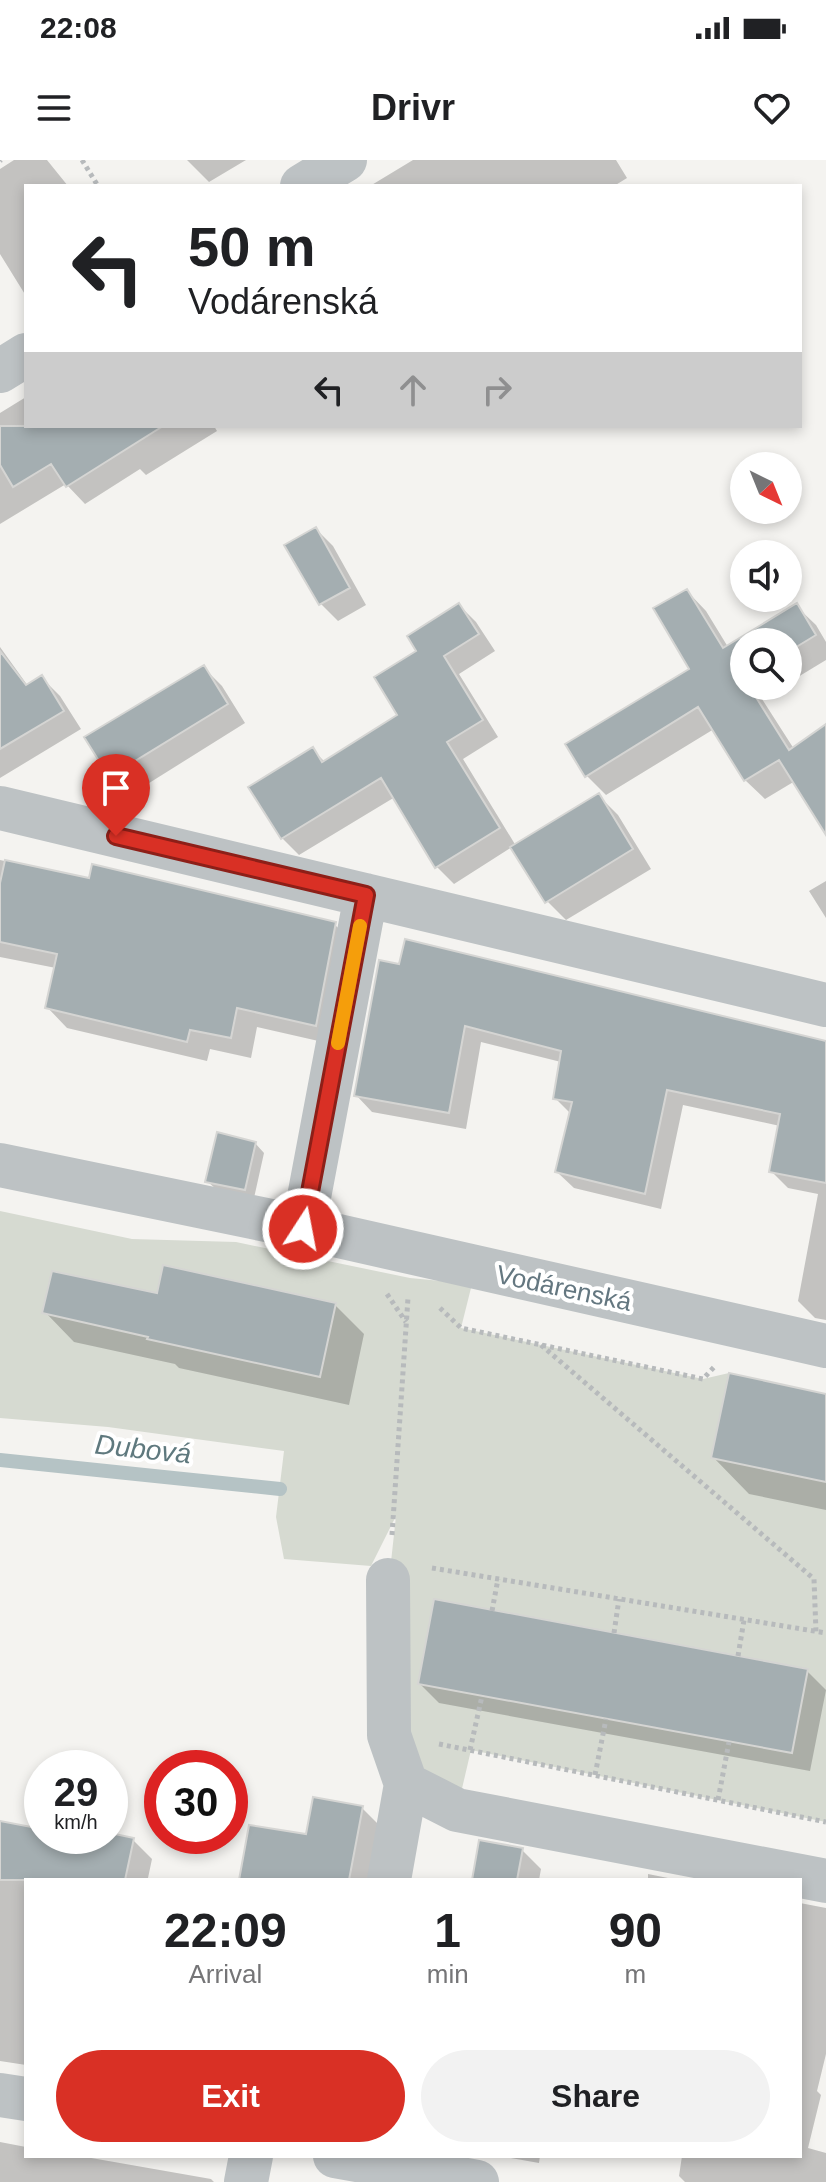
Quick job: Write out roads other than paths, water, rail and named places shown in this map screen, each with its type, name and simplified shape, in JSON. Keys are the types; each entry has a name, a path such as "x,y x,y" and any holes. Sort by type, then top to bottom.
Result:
{"street":[{"path":"0,371 24,356"},
{"path":"0,808 826,1005"},
{"path":"303,1229 366,895"},
{"name":"Vodárenská","path":"0,1165 826,1346"},
{"path":"389,1878 406,1784 389,1735 390,1571"},
{"path":"406,1784 457,1810 826,1881"},
{"path":"0,2095 24,2099"},
{"path":"246,2182 251,2158"},
{"path":"348,2158 477,2182"}],"waterway":[{"name":"Dubová","path":"0,1460 280,1489"}]}
